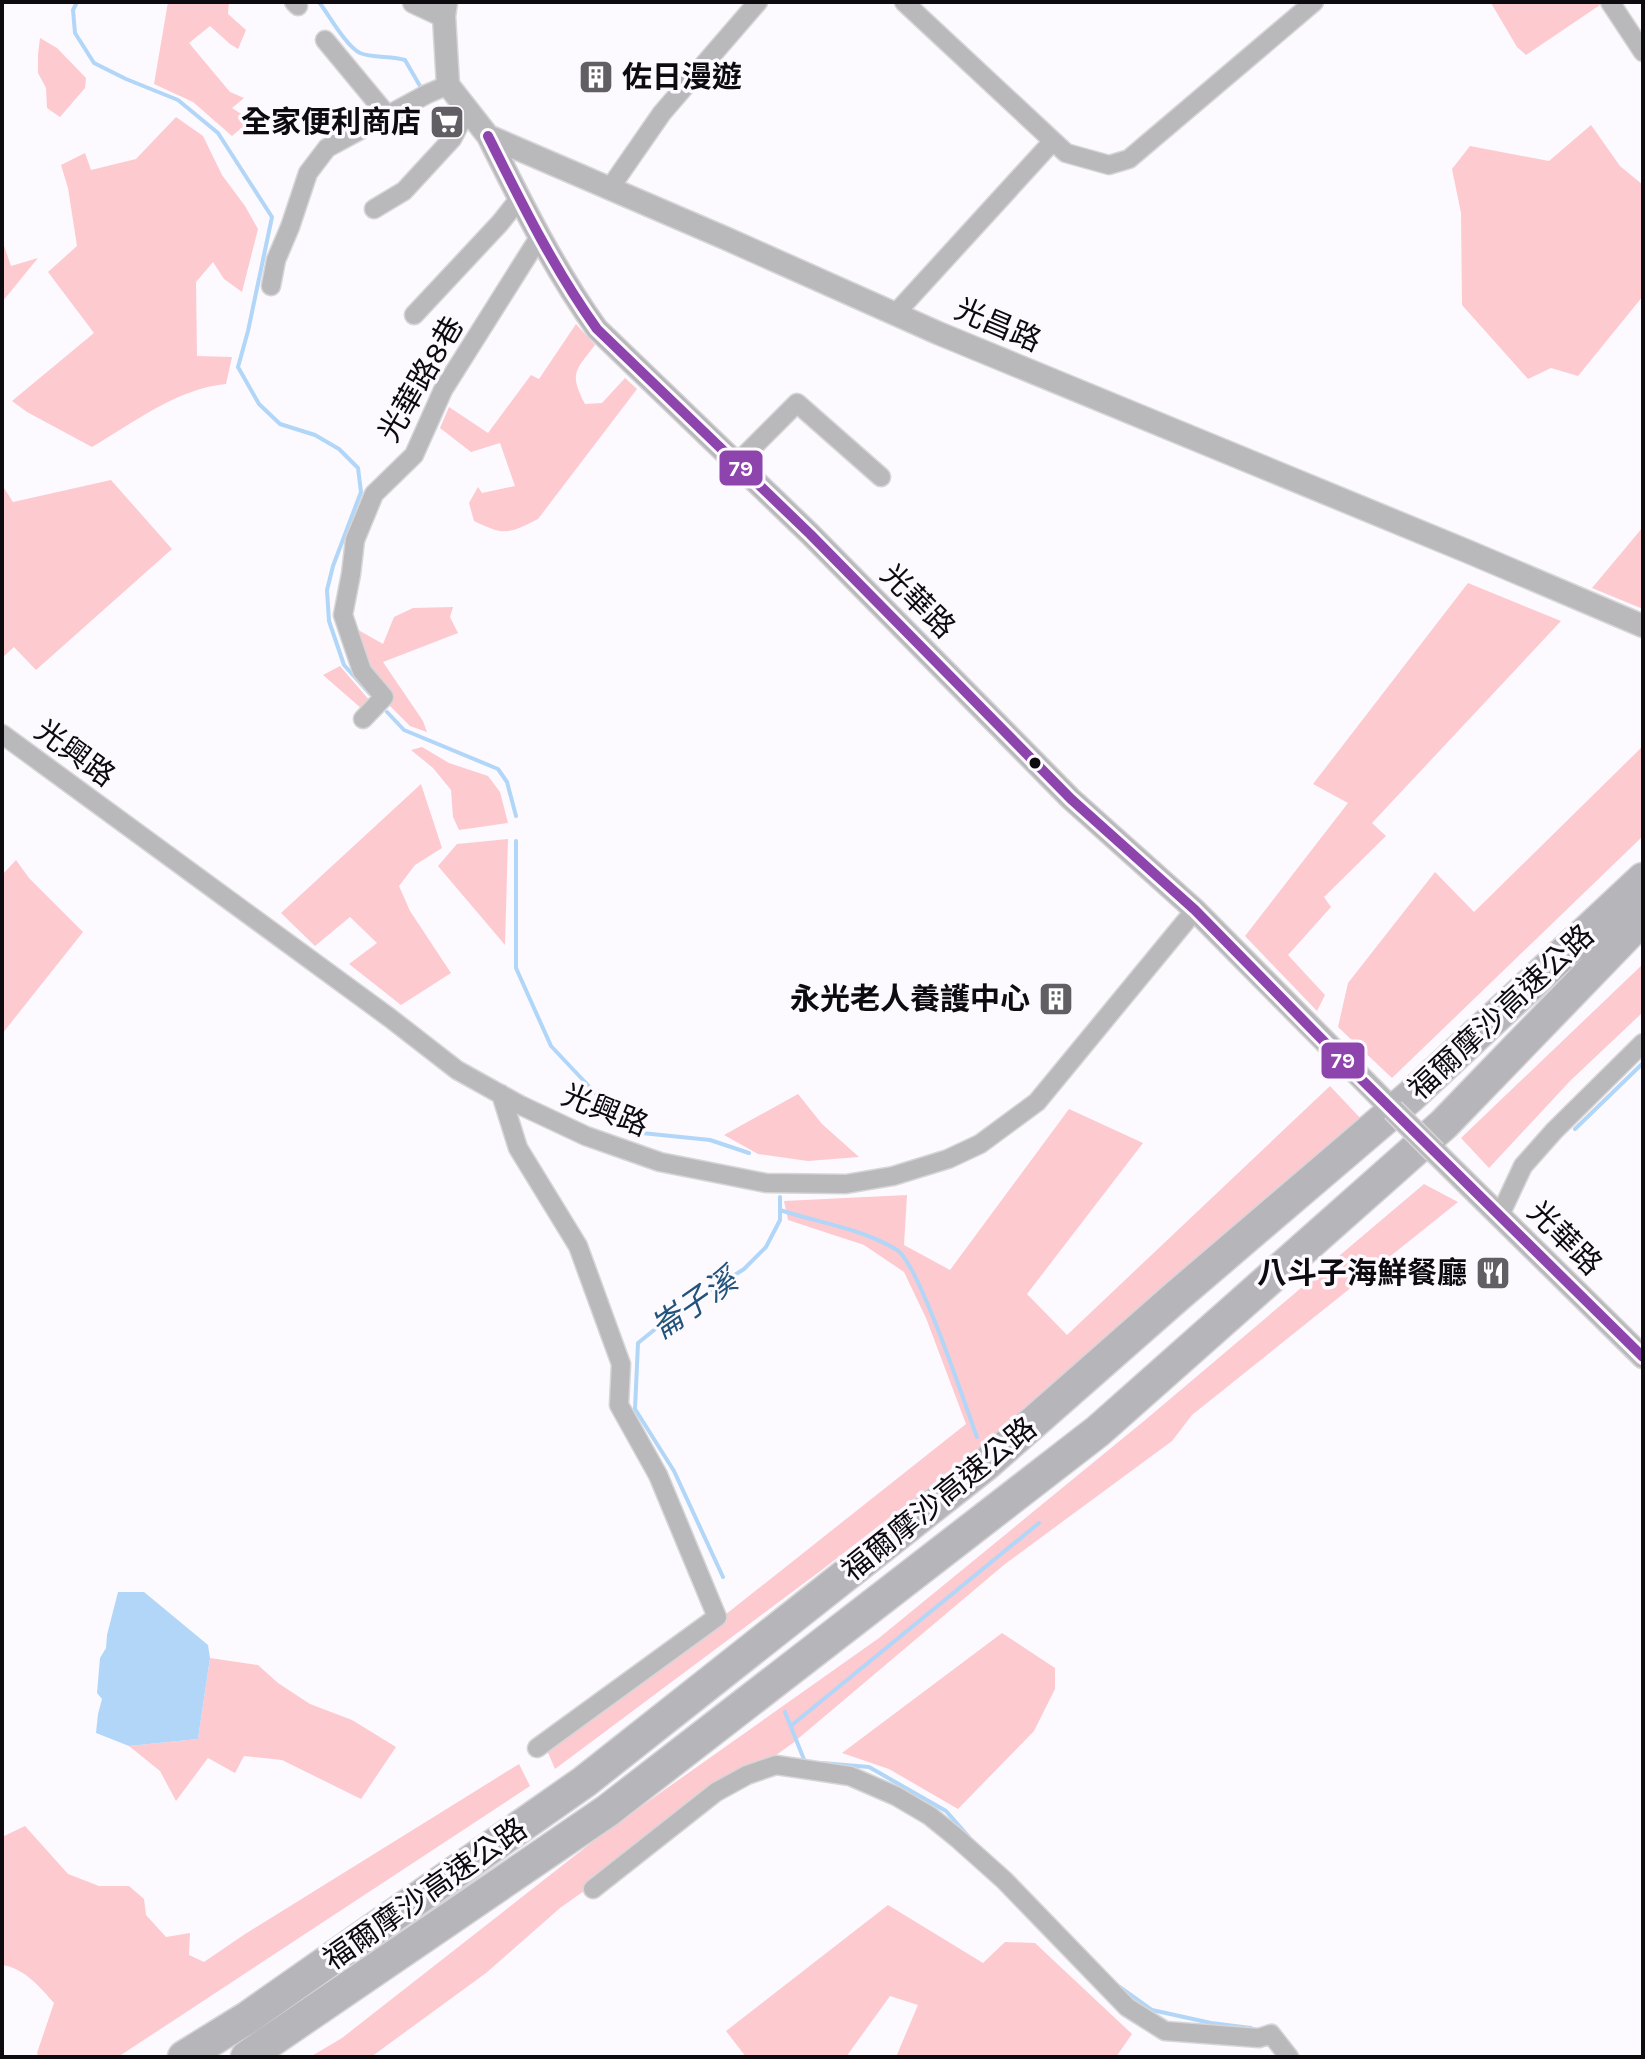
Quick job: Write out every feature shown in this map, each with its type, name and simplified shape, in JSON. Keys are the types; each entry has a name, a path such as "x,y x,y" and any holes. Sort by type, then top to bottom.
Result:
{"highway":[{"name":"福爾摩沙高速公路","path":"184,2057 247,2018 584,1782 985,1465 1411,1096 1643,879"},
{"name":"福爾摩沙高速公路","path":"247,2057 607,1811 1098,1431 1444,1124 1643,918"}],"street":[{"path":"414,2 445,9 462,2"},
{"path":"610,188 662,113 758,2"},
{"path":"904,2 1066,153 1109,165 1129,159 1314,2"},
{"path":"1610,2 1643,52"},
{"path":"271,286 276,260 308,173 327,148 448,85 445,9"},
{"path":"325,40 388,116"},
{"name":"光昌路","path":"448,85 488,136 895,314 1643,626"},
{"path":"374,209 404,191 452,139 467,110"},
{"name":"光華路","path":"488,136 572,295 597,329 820,544 1071,799 1195,910 1643,1357"},
{"path":"895,314 1053,141"},
{"path":"414,315 519,199"},
{"name":"光華路8巷","path":"363,719 384,697 362,671 343,615 355,540 374,494 414,455 443,390 540,236"},
{"path":"737,463 797,403 881,477"},
{"name":"光興路","path":"2,734 457,1070 520,1105 586,1136 660,1162 766,1183 846,1184 893,1176 948,1159 980,1144 1037,1102 1195,910"},
{"path":"1500,1215 1523,1166 1643,1043"},
{"path":"501,1094 518,1148 578,1246 621,1364 619,1405 658,1475 717,1617 537,1748"},
{"path":"593,1889 716,1792 747,1775 776,1765 850,1776 896,1796 930,1816 957,1838 1004,1880 1127,2007 1165,2031 1259,2038 1271,2034 1289,2057"}],"shaded area":[{"path":"168,2 229,2 228,14 246,30 238,49 210,26 189,43 230,92 244,98 232,108 251,120 232,136 193,102 154,84"},
{"path":"1598,2 1600,5 1526,55 1517,47 1491,3"},
{"path":"40,38 57,48 86,78 85,88 60,117 47,108 46,88 38,73"},
{"path":"176,117 203,136 222,175 258,229 242,292 224,279 213,262 196,282 197,356 232,357 226,384 190,392 140,417 92,447 12,401 94,333 48,272 77,246 68,188 61,165 85,153 91,170 136,159"},
{"path":"1591,125 1620,166 1643,185 1643,296 1578,376 1551,368 1528,379 1462,305 1461,213 1452,169 1470,146 1549,161"},
{"path":"2,240 11,266 38,258 2,302"},
{"path":"576,324 595,345 576,373 585,404 602,403 625,378 637,389 538,519 506,531 474,521 469,503 478,487 482,493 515,486 500,443 471,452 440,428 449,407 488,433 531,375 539,379"},
{"path":"111,480 172,549 36,670 14,647 2,658 2,485 13,502"},
{"path":"1643,527 1643,609 1592,588"},
{"path":"1468,583 1561,621 1372,823 1386,836 1324,897 1331,907 1288,955 1325,995 1317,1011 1245,936 1348,803 1313,784"},
{"path":"453,607 450,617 458,633 383,662 423,721 427,732 410,726 389,705 394,699 385,684 369,672 353,627 383,644 394,617 413,608"},
{"path":"340,666 370,701 361,708 323,675"},
{"path":"1643,746 1643,836 1392,1078 1338,1027 1348,983 1435,872 1474,912"},
{"path":"422,747 449,763 488,776 500,792 508,823 459,830 453,817 451,790 433,768 411,750"},
{"path":"421,784 442,848 415,865 399,886 410,911 451,973 401,1005 349,964 377,943 350,917 315,946 281,913"},
{"path":"508,839 505,945 438,866 457,844"},
{"path":"16,860 29,878 83,932 2,1034 2,875"},
{"path":"1643,964 1643,1012 1570,1081 1489,1168 1461,1138"},
{"path":"1330,1086 1364,1122 1051,1393 819,1572 555,1769 546,1748 730,1611 966,1424 926,1318 904,1272 864,1245 788,1220 784,1201 907,1195 904,1245 950,1270 1069,1109 1143,1143 1027,1294 1067,1335"},
{"path":"798,1094 822,1124 859,1157 808,1161 758,1154 724,1135"},
{"path":"1424,1184 1458,1202 1192,1415 1172,1441 1005,1564 793,1743 560,1908 486,1973 371,2057 310,2057 342,2038 605,1832 879,1638 1144,1421"},
{"path":"1002,1633 1055,1668 1055,1689 1034,1731 958,1809 889,1769 842,1753"},
{"path":"210,1658 258,1665 278,1683 310,1704 352,1720 396,1747 361,1799 282,1760 244,1756 235,1773 208,1758 176,1801 160,1771 129,1746 198,1739"},
{"path":"519,1764 530,1786 118,2057 39,2057 37,2053 54,2003 24,1974 2,1965 2,1837 25,1826 68,1874 99,1886 129,1886 144,1899 146,1915 166,1937 190,1933 189,1955 204,1962"},
{"path":"888,1905 983,1963 1005,1942 1035,1943 1132,2034 1116,2057 896,2057 918,2005 890,1996 846,2057 746,2057 726,2031"}],"water":[{"path":"118,1592 144,1592 208,1645 210,1658 198,1739 129,1746 96,1733 102,1699 97,1693 100,1658 106,1648"}],"waterway":[{"path":"77,2 73,10 75,33 94,63 178,100 218,133 272,217 238,367 259,404 280,424 315,435 339,449 358,468 361,492 327,590 329,621 344,665 370,694"},
{"path":"319,2 355,49 365,55 405,60 420,86"},
{"path":"387,712 404,730 498,769 507,782 516,816"},
{"path":"516,841 516,968 551,1046 632,1132 710,1140 749,1153"},
{"path":"1575,1129 1643,1063"},
{"name":"崙子溪","path":"723,1577 674,1471 635,1409 638,1343 675,1313 744,1269 766,1247 780,1220 780,1197"},
{"name":"崙子溪","path":"780,1210 854,1231 897,1250 906,1261 929,1307 977,1437"},
{"name":"崙子溪","path":"792,1725 1039,1523"},
{"path":"785,1712 805,1762"},
{"path":"822,1763 869,1767 946,1811 969,1837"},
{"path":"1120,1987 1152,2010 1251,2028"}],"transit line":[{"name":"79","path":"488,136 552,259 597,329 810,534 1071,799 1195,910 1643,1357"}],"place":[{"name":"佐日漫遊","path":"596,77"},
{"name":"全家便利商店","path":"447,122"},
{"name":"永光老人養護中心","path":"1056,999"},
{"name":"八斗子海鮮餐廳","path":"1493,1273"}]}
